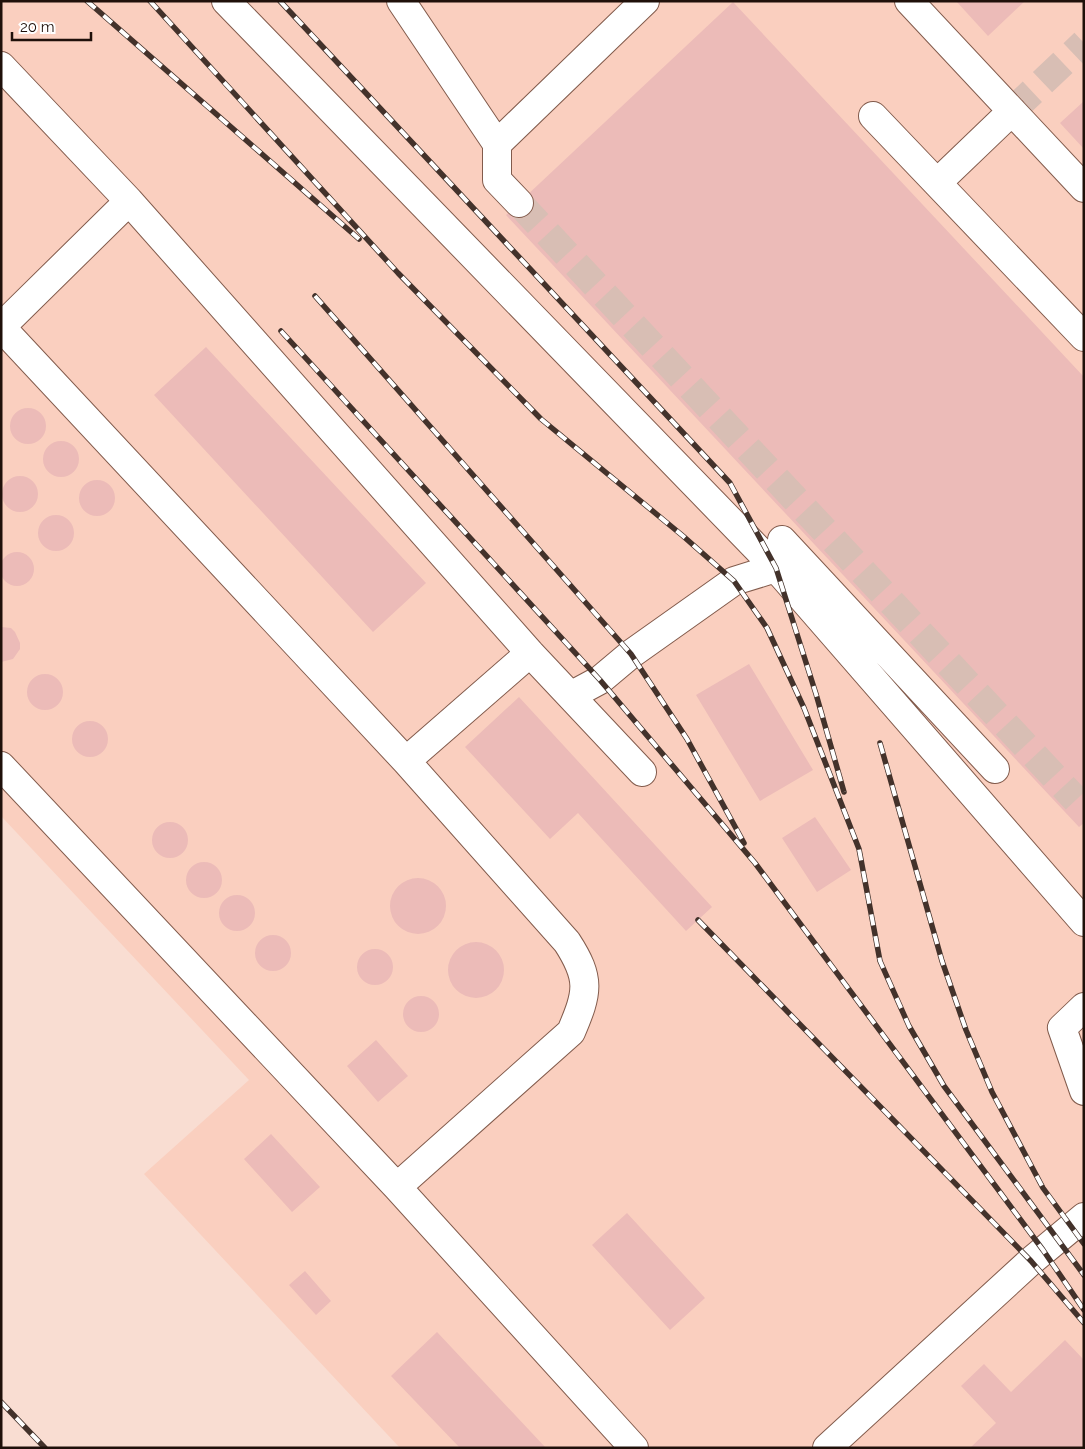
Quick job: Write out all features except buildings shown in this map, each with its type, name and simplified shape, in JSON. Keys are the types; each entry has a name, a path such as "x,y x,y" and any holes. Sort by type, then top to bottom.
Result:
{"lane":[{"path":"226,1 776,568 834,615 995,769"},
{"path":"401,1 497,144 497,180 519,203"},
{"path":"497,144 645,1"},
{"path":"909,1 1084,188"},
{"path":"1,66 129,200 530,653 572,695 642,772"},
{"path":"937,183 1012,111"},
{"path":"873,116 1084,337"},
{"path":"129,200 1,327 406,761 566,942 584,974 584,1002 571,1032 397,1187"},
{"path":"782,540 834,615 1084,922"},
{"path":"572,695 600,680 631,654 734,581 776,568"},
{"path":"406,761 530,653"},
{"path":"1,766 397,1187 634,1448"},
{"path":"1084,1007 1062,1028 1084,1091"},
{"path":"827,1448 1023,1268 1084,1217"}],"shaded area":[{"path":"1,1 1084,1 1084,1448 400,1448 144,1174 249,1080 1,816"}],"tunnel":[{"path":"1012,111 1084,43"},
{"path":"519,203 1076,800"}],"railway":[{"path":"87,1 359,239"},
{"path":"150,1 398,273 541,419 683,536 734,581 767,628 804,708 859,849 880,961 909,1026 944,1086 1084,1275"},
{"path":"280,1 730,483 776,568 816,694 844,792"},
{"path":"315,296 631,654 687,739 744,843"},
{"path":"281,331 600,680 755,863 1043,1250 1084,1310"},
{"path":"880,743 942,961 966,1030 992,1092 1043,1188 1084,1244"},
{"path":"698,920 1031,1261 1084,1323"},
{"path":"1,1402 45,1448"}]}
